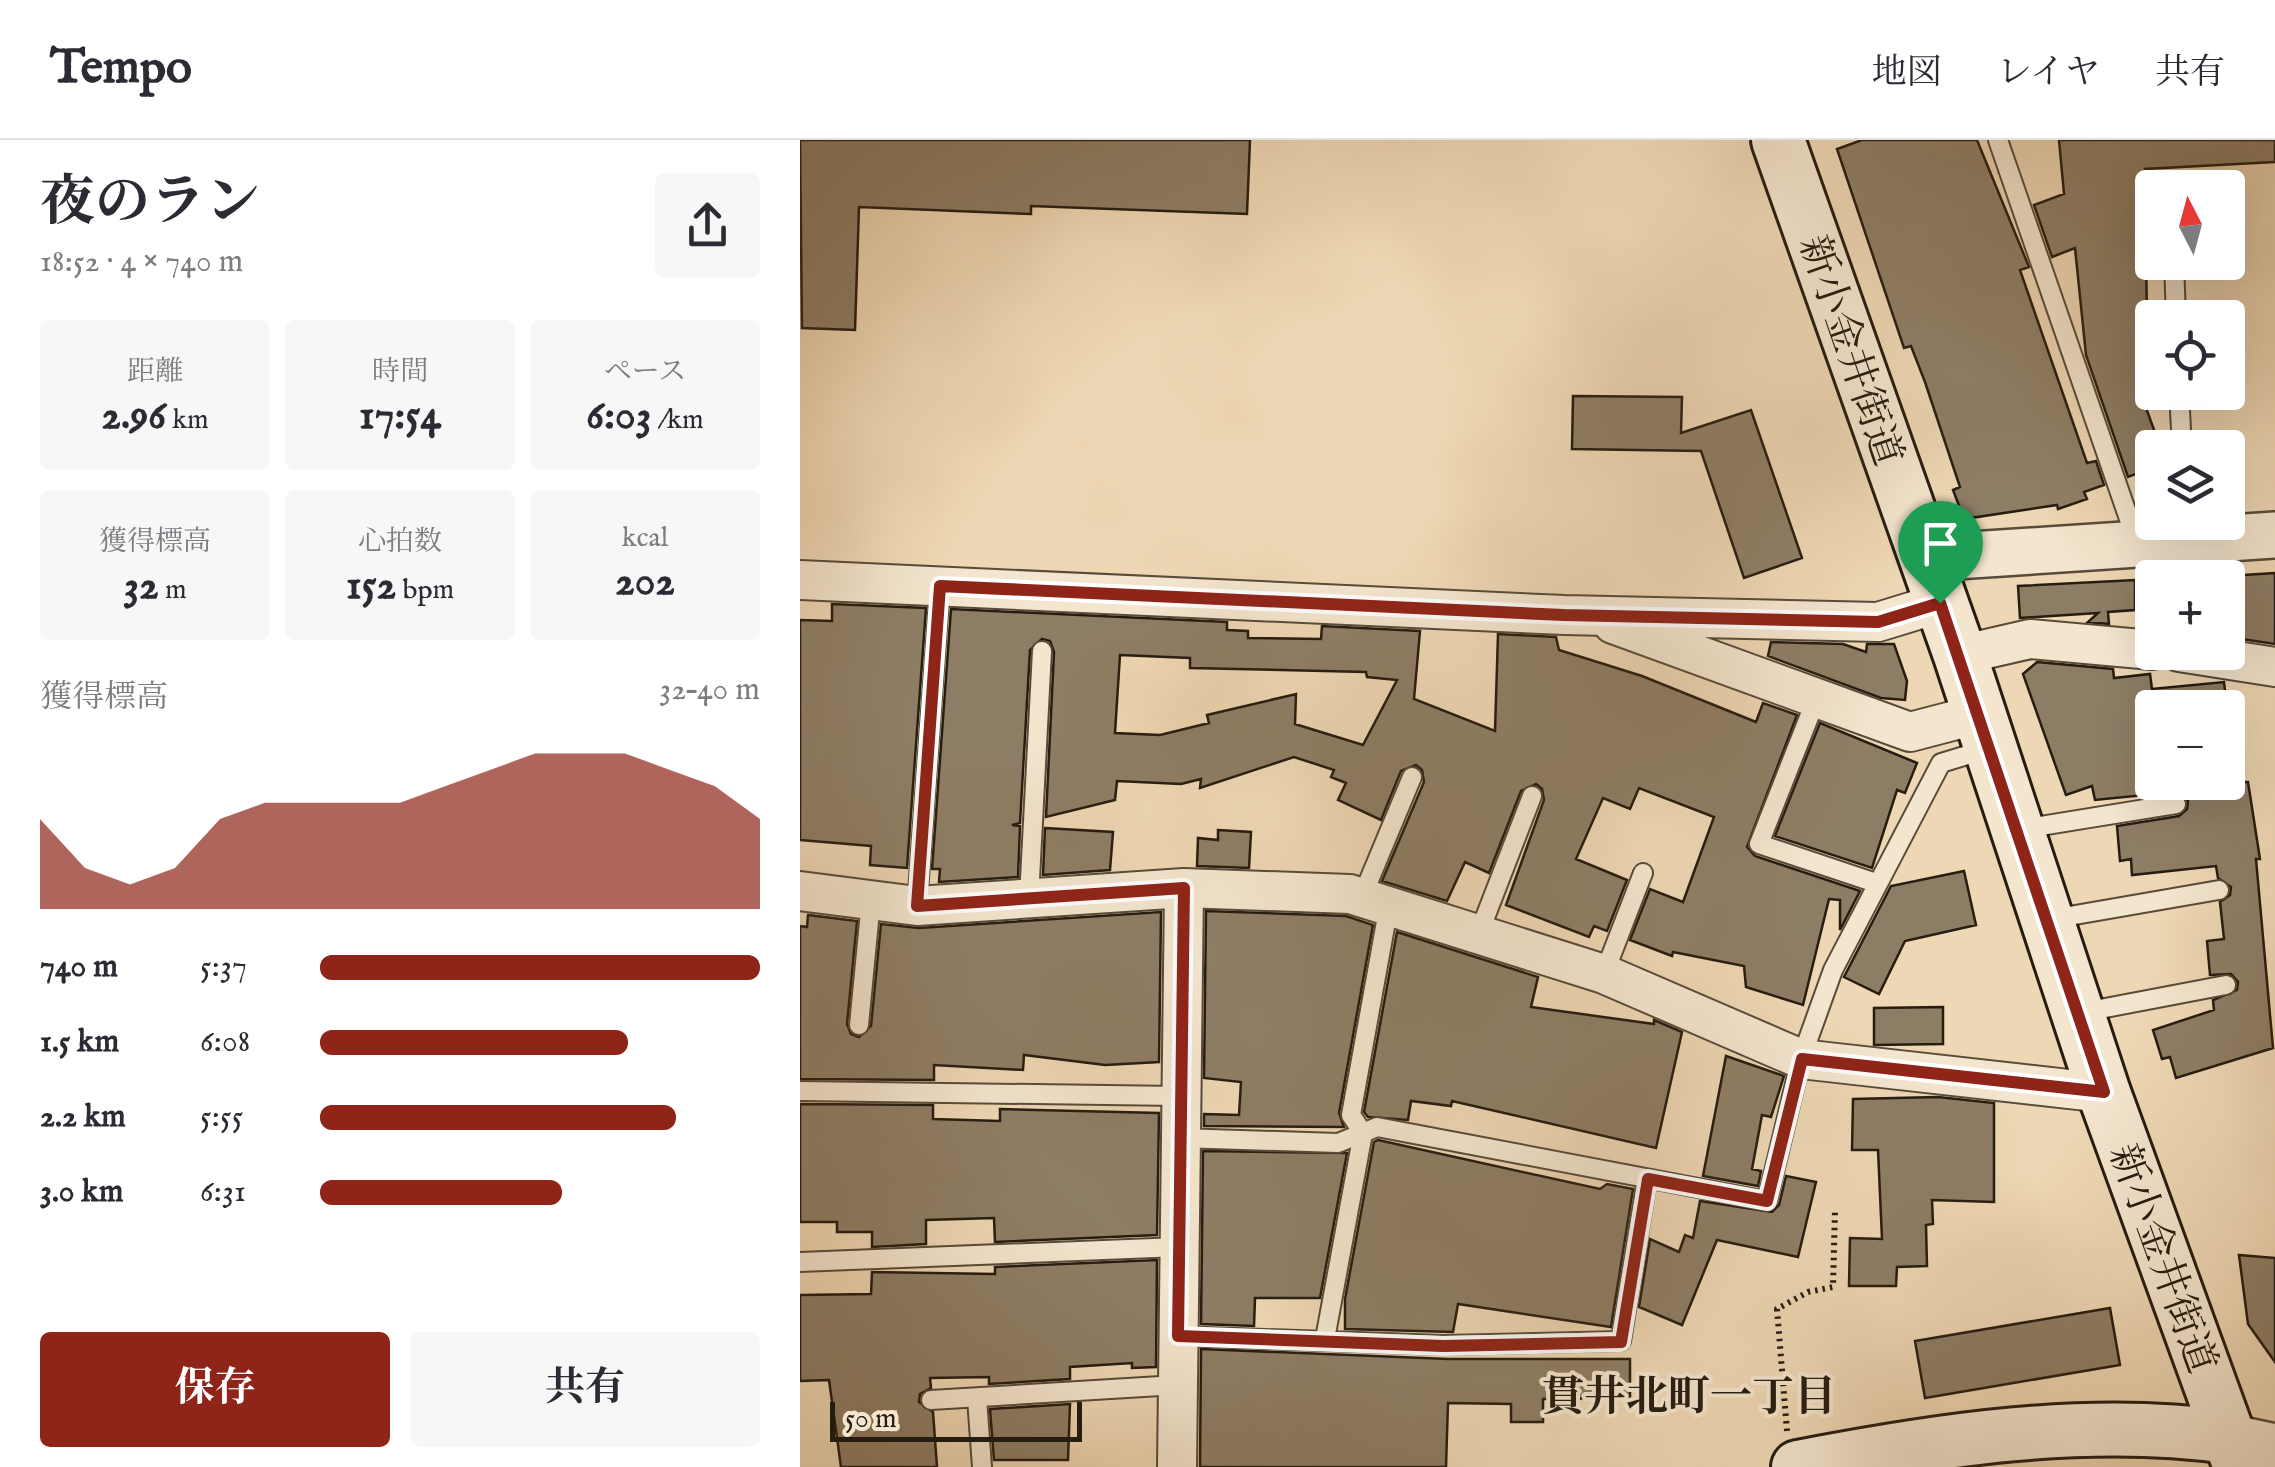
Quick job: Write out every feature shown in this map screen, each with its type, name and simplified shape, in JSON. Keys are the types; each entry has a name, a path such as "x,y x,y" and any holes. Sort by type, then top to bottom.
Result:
{"main road":[{"name":"新小金井街道","path":"1778,140 1960,655 2104,1092 2240,1455"},
{"path":"1808,1462 2054,1432 2159,1428 2240,1455"}],"street":[{"path":"2245,534 2275,536"},
{"path":"800,580 1587,614 1878,622 1932,580 2147,540"},
{"path":"1587,614 1815,702 1910,732 1984,731"},
{"path":"1960,655 2030,639 2135,648"},
{"path":"2245,662 2275,667"},
{"path":"1176,1467 1184,888"},
{"path":"800,891 917,906 1184,888 1376,901 1604,974 1802,1059 2104,1092"}],"lane":[{"path":"1998,140 2138,542"},
{"path":"917,906 940,586"},
{"path":"1029,898 1042,652"},
{"path":"1815,702 1760,844 1876,883"},
{"path":"1179,1138 1338,1142 1377,1127 1767,1201 1802,1059 1833,970 1941,763 1984,731"},
{"path":"1325,1339 1362,1133 1350,1115 1376,901 1412,777"},
{"path":"1479,932 1532,796"},
{"path":"2016,830 2176,804"},
{"path":"1604,974 1643,874"},
{"path":"2046,920 2219,890"},
{"path":"859,1026 871,901"},
{"path":"2078,1013 2226,985"},
{"path":"800,1090 1179,1096"},
{"path":"1178,1336 1443,1346 1621,1342 1648,1179"},
{"path":"800,1262 1179,1247"},
{"path":"930,1400 1177,1385"},
{"path":"977,1398 982,1467"}],"path":[{"path":"1808,1462 1777,1308 1808,1292 1833,1287 1835,1210"}],"building":[{"path":"800,140 1250,140 1247,214 1031,206 1031,214 859,207 855,330 802,328"},
{"path":"1862,140 1977,140 2029,267 2020,270 2087,463 2096,461 2104,485 2084,492 2087,499 2058,509 2057,505 1964,519 1953,490 1960,487 1925,382 1911,346 1904,348 1837,149"},
{"path":"2059,140 2275,140 2275,162 2135,170 2135,280 2146,280 2147,300 2135,300 2135,410 2147,410 2154,430 2135,430 2135,474 2128,477 2086,355 2075,248 2052,257 2034,205 2064,194"},
{"path":"1573,396 1682,397 1681,433 1751,410 1802,558 1744,578 1701,451 1572,449"},
{"path":"2275,573 2275,644 2245,640 2245,575"},
{"path":"2135,580 2135,610 2108,612 2109,624 2088,622 2098,613 2020,618 2018,586"},
{"path":"832,604 926,608 907,868 870,865 871,846 800,840 800,620 832,621"},
{"path":"951,609 1227,622 1227,630 1248,631 1248,638 1321,639 1322,626 1420,631 1414,699 1495,731 1498,634 1556,637 1559,650 1642,676 1756,722 1763,703 1797,715 1747,847 1755,856 1860,891 1840,930 1840,900 1829,899 1803,1005 1746,987 1744,966 1673,952 1672,956 1630,940 1650,889 1683,902 1714,817 1639,788 1630,809 1603,798 1576,859 1627,880 1607,931 1594,926 1589,937 1506,905 1544,800 1542,789 1536,784 1521,791 1489,873 1465,862 1447,901 1382,881 1424,782 1422,770 1416,765 1401,771 1381,820 1338,800 1346,783 1331,777 1334,770 1294,757 1200,788 1201,779 1181,784 1117,781 1115,800 1046,817 1054,652 1050,641 1042,639 1030,650 1020,823 1012,825 1020,826 1018,877 939,882 940,869 932,869","holes":["1120,655 1190,658 1190,668 1366,672 1367,677 1397,680 1363,745 1295,724 1296,694 1207,715 1209,723 1160,735 1115,733"]},
{"path":"1771,642 1843,644 1866,652 1867,644 1894,644 1907,681 1905,700 1881,698 1768,656"},
{"path":"2037,662 2113,669 2114,678 2150,674 2152,689 2224,682 2225,690 2135,690 2135,796 2095,800 2092,786 2066,795 2023,674"},
{"path":"1820,723 1917,763 1905,793 1897,790 1872,868 1775,836"},
{"path":"2248,782 2260,859 2256,859 2273,1048 2176,1078 2170,1057 2162,1059 2153,1030 2214,1010 2213,1000 2237,990 2238,982 2231,974 2210,975 2207,941 2224,939 2220,902 2230,895 2231,887 2218,878 2216,866 2132,875 2131,859 2120,861 2117,826 2179,816 2187,809 2188,801 2245,800"},
{"path":"1045,828 1113,832 1110,870 1043,875"},
{"path":"1218,830 1251,832 1249,868 1197,866 1198,838 1218,840"},
{"path":"1964,871 1976,925 1905,941 1879,994 1844,977 1891,886"},
{"path":"1206,911 1346,916 1373,925 1339,1113 1344,1127 1204,1126 1204,1114 1239,1115 1241,1082 1204,1078"},
{"path":"1161,912 1159,1062 1105,1065 1024,1055 1023,1070 934,1065 934,1080 800,1079 800,926 807,927 808,915 857,921 847,1024 851,1034 859,1037 871,1026 881,924 919,928"},
{"path":"1397,932 1538,977 1531,1007 1654,1024 1654,1020 1682,1032 1656,1148 1452,1101 1451,1106 1411,1101 1408,1120 1368,1117 1364,1112"},
{"path":"1943,1007 1943,1044 1874,1045 1874,1008"},
{"path":"1726,1056 1784,1076 1771,1117 1762,1115 1752,1169 1761,1171 1758,1186 1703,1176"},
{"path":"1938,1097 1994,1103 1994,1202 1932,1200 1933,1224 1926,1225 1927,1266 1897,1267 1896,1286 1849,1286 1850,1238 1882,1239 1878,1150 1852,1150 1853,1099"},
{"path":"800,1104 933,1105 933,1119 1000,1121 1000,1109 1159,1113 1157,1235 995,1242 994,1218 926,1220 926,1244 872,1247 872,1232 837,1232 837,1222 800,1222"},
{"path":"1374,1142 1600,1189 1607,1184 1633,1189 1611,1327 1458,1304 1453,1332 1345,1329 1345,1299"},
{"path":"1203,1151 1347,1153 1320,1298 1255,1298 1254,1326 1201,1324"},
{"path":"1786,1176 1816,1182 1798,1257 1717,1240 1682,1325 1639,1307 1650,1239 1679,1252 1685,1235 1693,1238 1700,1201 1772,1212 1779,1205"},
{"path":"2239,1255 2275,1258 2275,1362 2248,1324"},
{"path":"1157,1260 1156,1367 1132,1368 1132,1363 1070,1367 1070,1379 989,1384 989,1377 930,1378 931,1388 920,1394 919,1402 933,1412 937,1467 841,1467 829,1380 800,1381 800,1295 871,1294 872,1272 995,1274 995,1267"},
{"path":"2110,1308 2120,1365 1925,1398 1915,1341"},
{"path":"1201,1349 1448,1359 1630,1359 1630,1398 1543,1399 1543,1422 1511,1422 1511,1404 1448,1403 1446,1467 1200,1467"},
{"path":"1070,1404 1068,1460 994,1460 990,1409"}],"district":[{"name":"貫井北町一丁目","path":"1689,1395"}],"route":[{"path":"940,586 1564,615 1878,622 1940,603 2104,1092 1802,1059 1767,1201 1648,1179 1621,1342 1443,1346 1178,1336 1184,888 917,906 940,586"}]}
